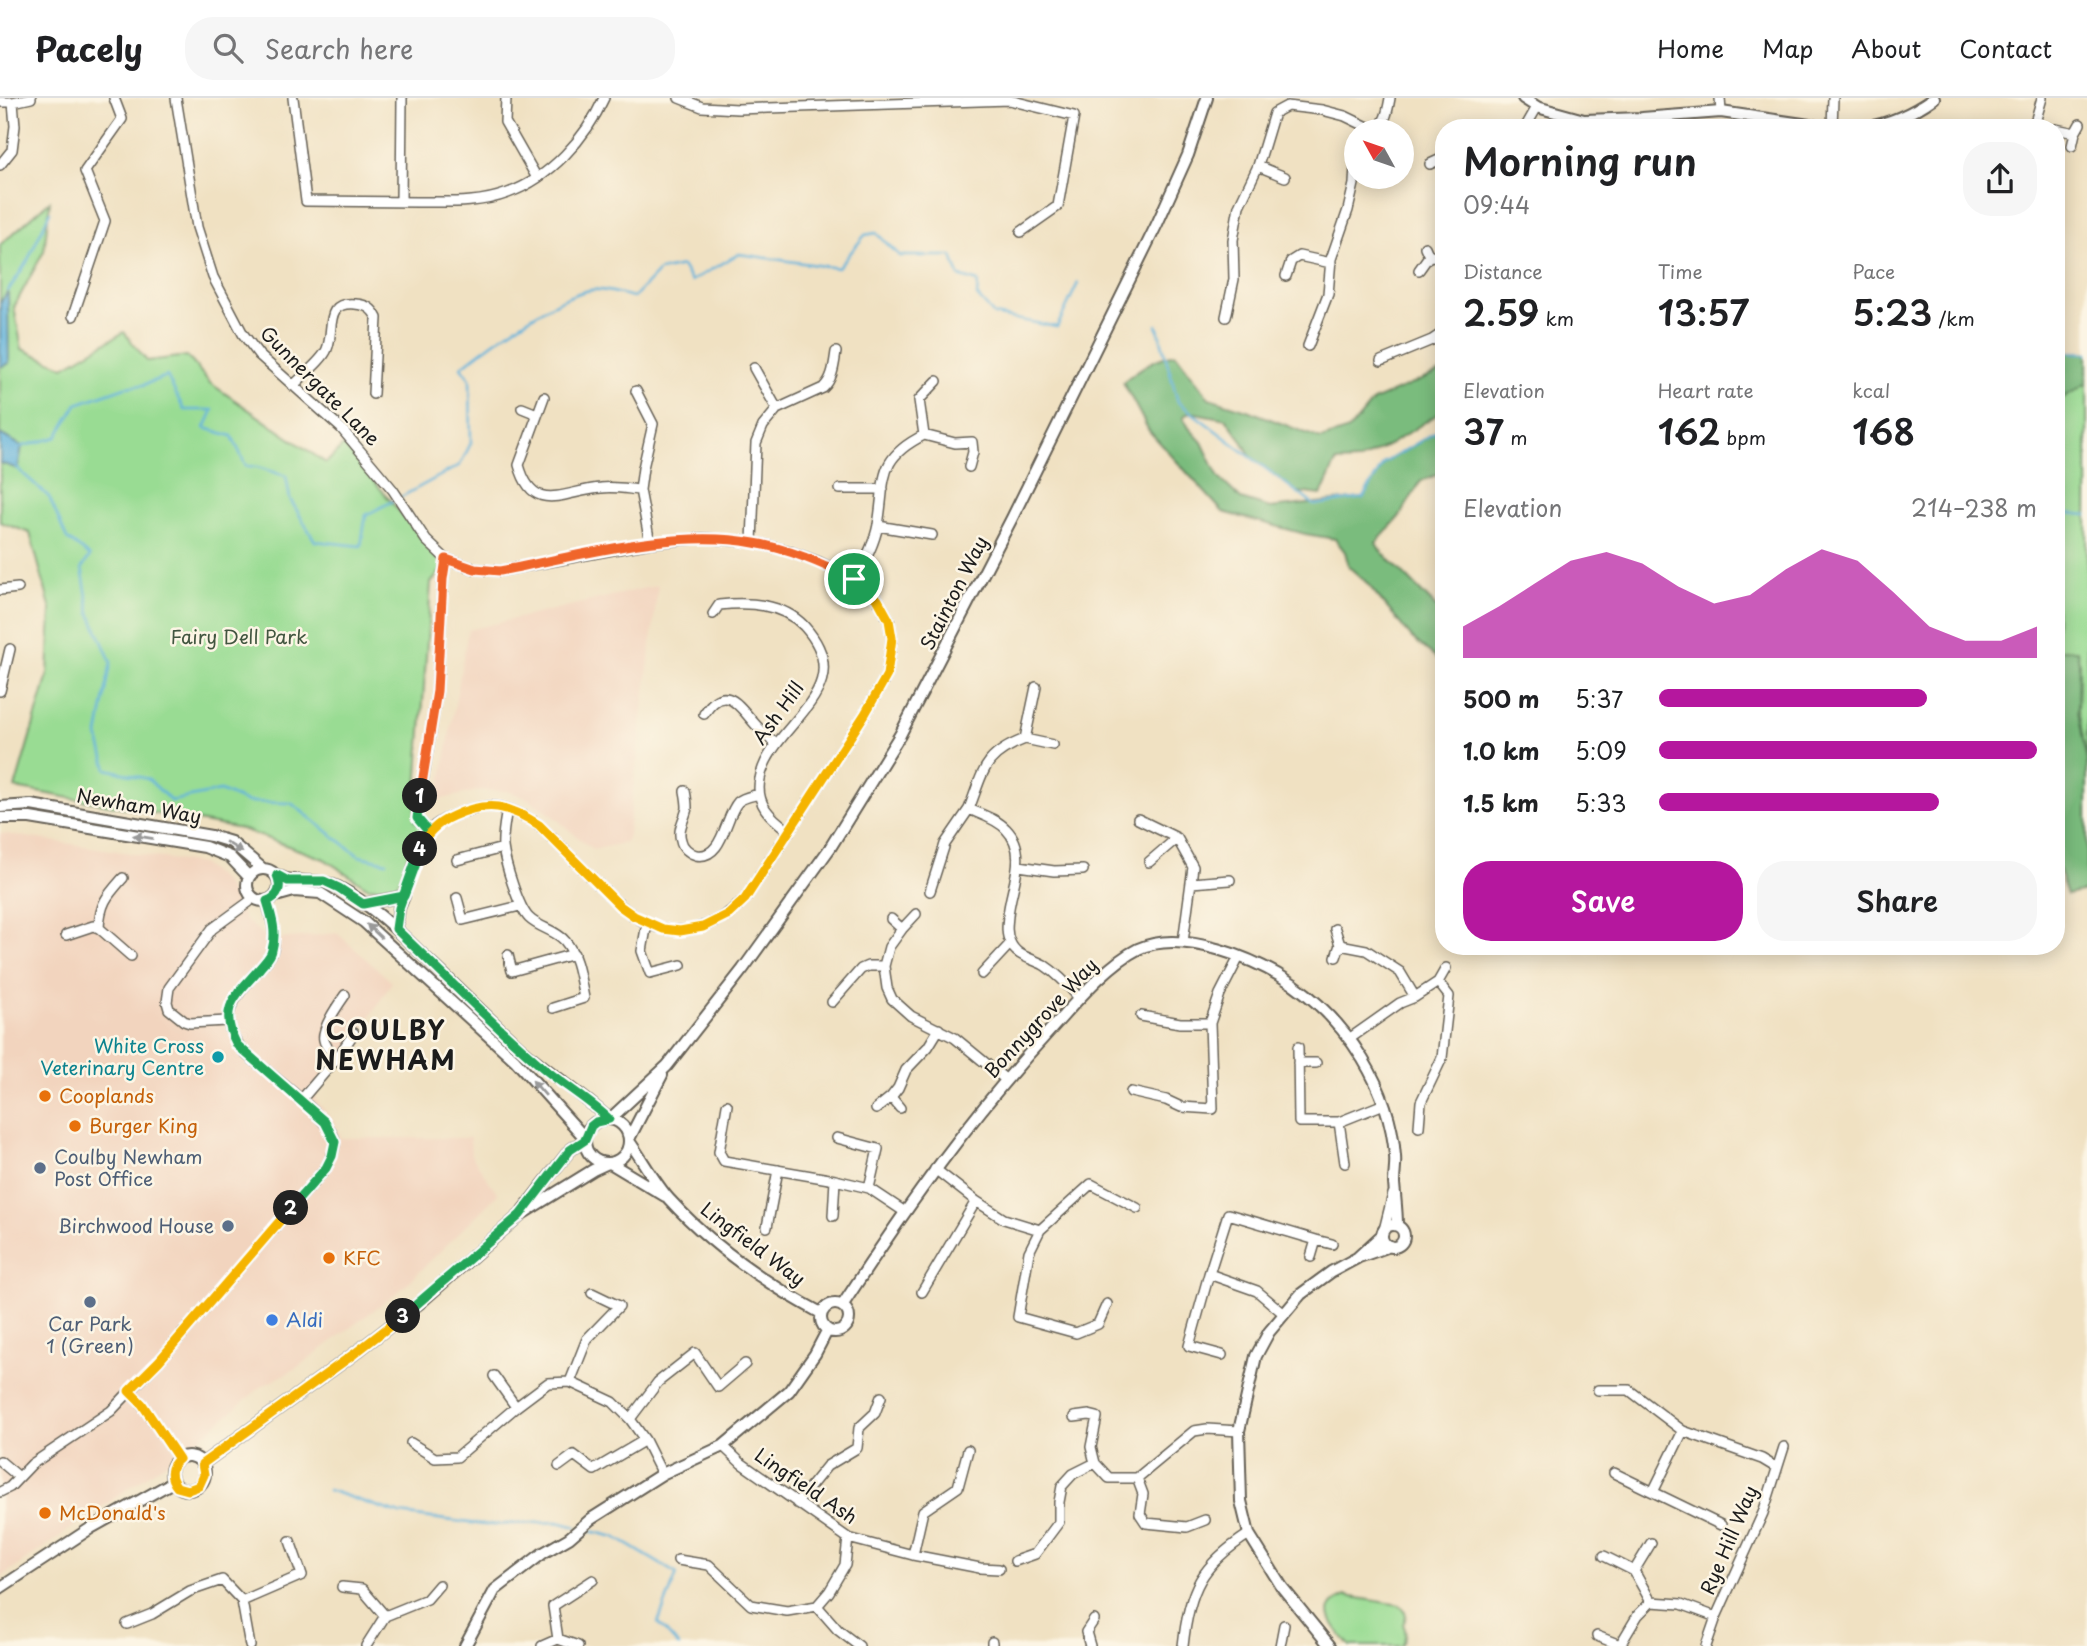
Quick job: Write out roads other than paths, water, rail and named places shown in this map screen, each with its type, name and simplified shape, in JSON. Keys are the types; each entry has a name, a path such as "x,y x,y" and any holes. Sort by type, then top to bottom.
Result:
{"street":[{"path":"0,102 31,98"},
{"path":"73,316 105,221 85,171 122,119 114,98"},
{"name":"Gunnergate Lane","path":"176,98 197,227 213,277 243,334 259,355 341,429 393,490 426,540 446,559 475,569 500,571 650,542 703,538 752,542 786,550 854,579 878,600 889,620 892,638 887,675 865,714 745,899 729,914 703,927 680,931 647,923 620,906 539,825 524,815 507,809 487,805 472,807 447,818 428,831"},
{"path":"293,98 306,201 401,202 470,201 508,193 537,178 566,154 595,118 604,98"},
{"path":"401,202 402,98"},
{"path":"506,98 505,122 537,178"},
{"path":"679,98 702,107 738,109 1009,100 1074,116 1058,206 1021,232"},
{"path":"738,98 738,109"},
{"name":"Stainton Way","path":"610,1119 667,1066 743,970 815,870 900,735 1012,518 1157,224 1188,156 1207,98"},
{"path":"1384,119 1390,98"},
{"path":"1523,98 1537,107 1580,119"},
{"path":"1720,98 1721,112"},
{"path":"1832,119 1833,98"},
{"path":"1904,119 1934,98"},
{"path":"2035,119 2042,98"},
{"path":"0,165 12,150 15,126 13,102"},
{"path":"1226,317 1234,279 1233,240 1239,206 1258,166 1274,113 1287,106 1322,110 1349,119"},
{"path":"1530,119 1537,107"},
{"path":"1670,119 1721,112 1758,119"},
{"path":"2072,146 2080,124"},
{"path":"2065,131 2075,133"},
{"path":"1430,164 1435,161"},
{"path":"1258,166 1285,177"},
{"path":"1308,346 1328,294 1331,262 1349,210 1353,189"},
{"path":"1419,270 1427,251 1435,254"},
{"path":"1286,276 1291,261 1299,256 1331,262"},
{"path":"293,386 328,348 332,315 338,307 345,303 366,305 377,318 373,394"},
{"path":"1381,361 1435,338"},
{"path":"752,542 756,443 763,426 776,409 827,384 831,378 836,352"},
{"path":"754,368 776,409"},
{"path":"923,435 919,400 937,382"},
{"path":"636,391 653,424 640,490 650,542"},
{"path":"544,397 519,465 528,488 535,494 553,498 603,487 640,490"},
{"path":"522,408 537,414"},
{"path":"854,579 873,545 884,473 891,459 906,444 923,435 955,443 972,442 973,452 969,467"},
{"path":"840,489 883,489"},
{"path":"878,526 932,535"},
{"path":"396,929 399,908 428,831 417,818 437,691 446,559"},
{"path":"0,590 18,588"},
{"name":"Ash Hill","path":"713,614 719,605 759,604 773,607 803,626 816,642 822,662 821,681 814,699 767,757 762,769 759,794"},
{"path":"0,691 10,649"},
{"path":"1025,739 1036,687"},
{"path":"704,714 712,702 732,699 740,704 776,744"},
{"path":"930,891 945,844 968,809 989,762 996,753 1025,739 1053,745"},
{"path":"685,791 687,807 680,840 692,854 701,855 711,851 719,842 738,802 745,797 759,794 767,813 789,831"},
{"name":"Newham Way","path":"0,807 31,805 211,836 231,842 263,869 268,869 288,881 324,881 339,888 396,929 544,1068 610,1119"},
{"path":"507,809 503,848 520,906 530,919 564,939 573,954 584,998 553,1008"},
{"path":"968,809 997,822 1006,828 1013,838 1018,866 1008,908 1006,930 1010,944 1021,955 1054,972 1079,998"},
{"name":"Newham Way","path":"0,818 30,818 205,847 230,857 249,877 247,887 252,897 257,900 271,899"},
{"path":"1138,819 1177,838 1193,867 1183,942"},
{"path":"1149,862 1177,838"},
{"path":"457,860 503,848"},
{"path":"1018,866 1054,871 1083,870"},
{"path":"249,877 257,870 263,869"},
{"path":"0,1492 67,1439 111,1411 159,1361 326,1168 332,1156 335,1142 325,1122 237,1045 227,1021 236,995 272,951 274,924 271,899 280,887 277,875"},
{"path":"99,928 104,899 123,878"},
{"path":"1191,883 1230,880"},
{"path":"271,899 294,891 320,893 364,922 515,1060 585,1139 588,1153 599,1162 608,1163"},
{"path":"363,904 404,896"},
{"path":"457,898 463,920 520,906"},
{"path":"227,1021 190,1023 178,1018 169,1009 169,988 212,929 249,902"},
{"path":"916,914 889,947 884,966 887,988 901,1009 955,1038 1005,1079"},
{"path":"891,919 902,929"},
{"path":"647,923 642,951 650,973 681,965"},
{"path":"66,935 93,926 99,928 131,956"},
{"path":"1335,929 1340,945 1336,957"},
{"name":"Bonnygrove Way","path":"842,1306 935,1169 1005,1079 1079,998 1111,968 1139,949 1160,943 1183,942 1210,946 1284,978 1310,996 1349,1039 1368,1068 1384,1104 1395,1156 1397,1225"},
{"path":"982,974 1010,944"},
{"path":"1340,945 1366,950 1400,972 1415,997"},
{"path":"508,955 512,971 573,954"},
{"path":"1131,1092 1166,1100 1181,1107 1213,1110 1210,1023 1220,994 1239,957"},
{"path":"832,1002 861,969 884,966"},
{"path":"1349,1039 1400,1003 1438,982 1446,968"},
{"path":"1419,1127 1421,1102 1442,1058 1450,996 1438,982"},
{"path":"337,1058 325,1044 323,1037 333,1013 345,995"},
{"path":"1141,1016 1181,1023 1210,1023"},
{"path":"876,1109 891,1097 906,1070 928,1047 939,1029"},
{"path":"301,1100 337,1058 354,1033"},
{"path":"1298,1047 1299,1122 1339,1122 1384,1104"},
{"path":"1298,1063 1316,1063"},
{"name":"Stainton Way","path":"629,1140 667,1066"},
{"path":"891,1097 900,1108"},
{"path":"727,1105 719,1152 724,1161 869,1188 905,1212"},
{"path":"202,1464 421,1302 520,1215 593,1170 617,1161 626,1153 629,1140 623,1126 610,1119 591,1126 585,1139 570,1150 520,1215"},
{"path":"1339,1122 1345,1163"},
{"path":"837,1138 878,1149 869,1188"},
{"name":"Lingfield Way","path":"629,1140 667,1197 700,1229 743,1263 821,1313"},
{"name":"Lingfield Way","path":"608,1163 667,1197"},
{"path":"935,1169 1004,1219 1040,1230"},
{"path":"767,1227 778,1170"},
{"path":"833,1216 835,1180"},
{"path":"1107,1304 1098,1324 1076,1333 1018,1317 1029,1252 1040,1230 1091,1184 1137,1208"},
{"name":"Bonnygrove Way","path":"1383,1233 1394,1185"},
{"path":"922,1292 976,1201"},
{"path":"1222,1355 1189,1346 1228,1214 1332,1244"},
{"path":"1330,1646 1282,1587 1249,1534 1241,1501 1240,1431 1255,1356 1283,1313 1301,1294 1331,1272 1357,1258 1399,1245 1404,1239 1404,1233 1397,1225 1390,1225 1357,1258"},
{"path":"1383,1233 1384,1242 1390,1246"},
{"path":"1311,1257 1316,1240"},
{"path":"1209,1274 1257,1291 1283,1313"},
{"path":"570,1382 587,1339 619,1306 592,1293"},
{"path":"834,1304 842,1306 848,1314 847,1325 838,1332 827,1331 822,1326 821,1313 834,1304"},
{"path":"465,1646 495,1590 543,1553 569,1538 591,1519 662,1474 723,1446 789,1391 815,1354 827,1331"},
{"path":"630,1419 658,1382 695,1353 719,1387 745,1364"},
{"path":"494,1376 516,1407"},
{"path":"411,1443 435,1458 457,1457 548,1383 570,1382 613,1402 630,1419 645,1440 662,1474"},
{"path":"1598,1390 1629,1390 1683,1431 1762,1459 1777,1468"},
{"path":"129,1391 142,1404 179,1459"},
{"path":"797,1503 827,1466 857,1448 859,1428 875,1413 881,1396"},
{"path":"1074,1417 1089,1415 1097,1418 1091,1447 1095,1463 1109,1478 1138,1478 1194,1431 1240,1431"},
{"path":"1653,1492 1683,1431"},
{"path":"559,1466 574,1455 594,1470 645,1440"},
{"name":"Lingfield Ash","path":"723,1446 741,1464 848,1538 913,1555 999,1569"},
{"name":"Rye Hill Way","path":"1706,1646 1716,1617 1763,1513 1784,1447"},
{"path":"913,1555 923,1511 958,1487 968,1450"},
{"path":"190,1456 202,1464 203,1481 194,1489 182,1489 173,1482 171,1469 179,1459 190,1456"},
{"path":"0,1461 19,1477"},
{"path":"1015,1561 1035,1554 1059,1522 1062,1486 1073,1474 1095,1463"},
{"path":"1614,1473 1721,1525"},
{"path":"1138,1478 1143,1494 1140,1514 1146,1524 1187,1527 1205,1520"},
{"path":"0,1588 91,1528 173,1482"},
{"path":"1183,1646 1195,1588 1212,1562 1249,1534"},
{"path":"678,1560 709,1565 751,1605 787,1611 817,1606 829,1592 845,1565 848,1538"},
{"path":"242,1601 302,1575 290,1541"},
{"path":"1634,1572 1651,1543"},
{"path":"1604,1556 1634,1572 1651,1602"},
{"path":"127,1624 152,1614 190,1591 222,1580 242,1601 250,1646"},
{"path":"558,1639 553,1606 593,1580"},
{"path":"366,1646 385,1616 427,1599 439,1585"},
{"path":"342,1587 362,1589 385,1616"},
{"path":"1597,1636 1620,1645 1638,1615 1651,1602 1681,1604 1716,1617"},
{"path":"817,1606 838,1630 859,1646"},
{"path":"1090,1646 1086,1632 1094,1620"},
{"path":"1280,1646 1284,1625"},
{"path":"542,1646 558,1639 578,1646"}],"water":[{"path":"8,291 9,363 0,367 0,303"},
{"path":"0,434 22,446 18,469 0,463"}],"waterway":[{"path":"8,291 27,262 50,212"},
{"path":"401,497 460,465 471,443 470,379 461,367 542,310 577,294 596,290 634,297 659,271 682,266 691,281 739,254 838,268 865,235 876,233 900,256 952,256 959,276 978,282 977,296 994,315 1057,327 1078,283"},
{"path":"1157,325 1178,402 1314,505 1363,498 1384,463 1435,432"},
{"path":"2065,352 2087,353"},
{"path":"20,447 57,437 77,404 167,376 184,410 213,410 205,428 232,436 246,466 286,476 290,499 315,541 361,546 366,515 395,500"},
{"path":"17,468 49,497 67,539 90,556 82,568 90,613 111,662 98,735 107,769 148,779 171,801 220,791 246,802 291,803 359,856 387,862"},
{"path":"2065,513 2087,515"},
{"path":"328,1490 400,1514 485,1525 558,1522 576,1527"},
{"path":"586,1530 615,1537 677,1574 658,1623 679,1646"}],"place":[{"name":"White Cross Veterinary Centre","path":"218,1057"},
{"name":"Cooplands","path":"45,1096"},
{"name":"Burger King","path":"75,1126"},
{"name":"Coulby Newham Post Office","path":"40,1168"},
{"name":"Birchwood House","path":"228,1226"},
{"name":"KFC","path":"329,1258"},
{"name":"Car Park 1 (Green)","path":"90,1302"},
{"name":"Aldi","path":"272,1320"},
{"name":"McDonald's","path":"45,1513"}],"district":[{"name":"COULBY NEWHAM","path":"386,1046"}],"park label":[{"name":"Fairy Dell Park","path":"239,637"}]}
